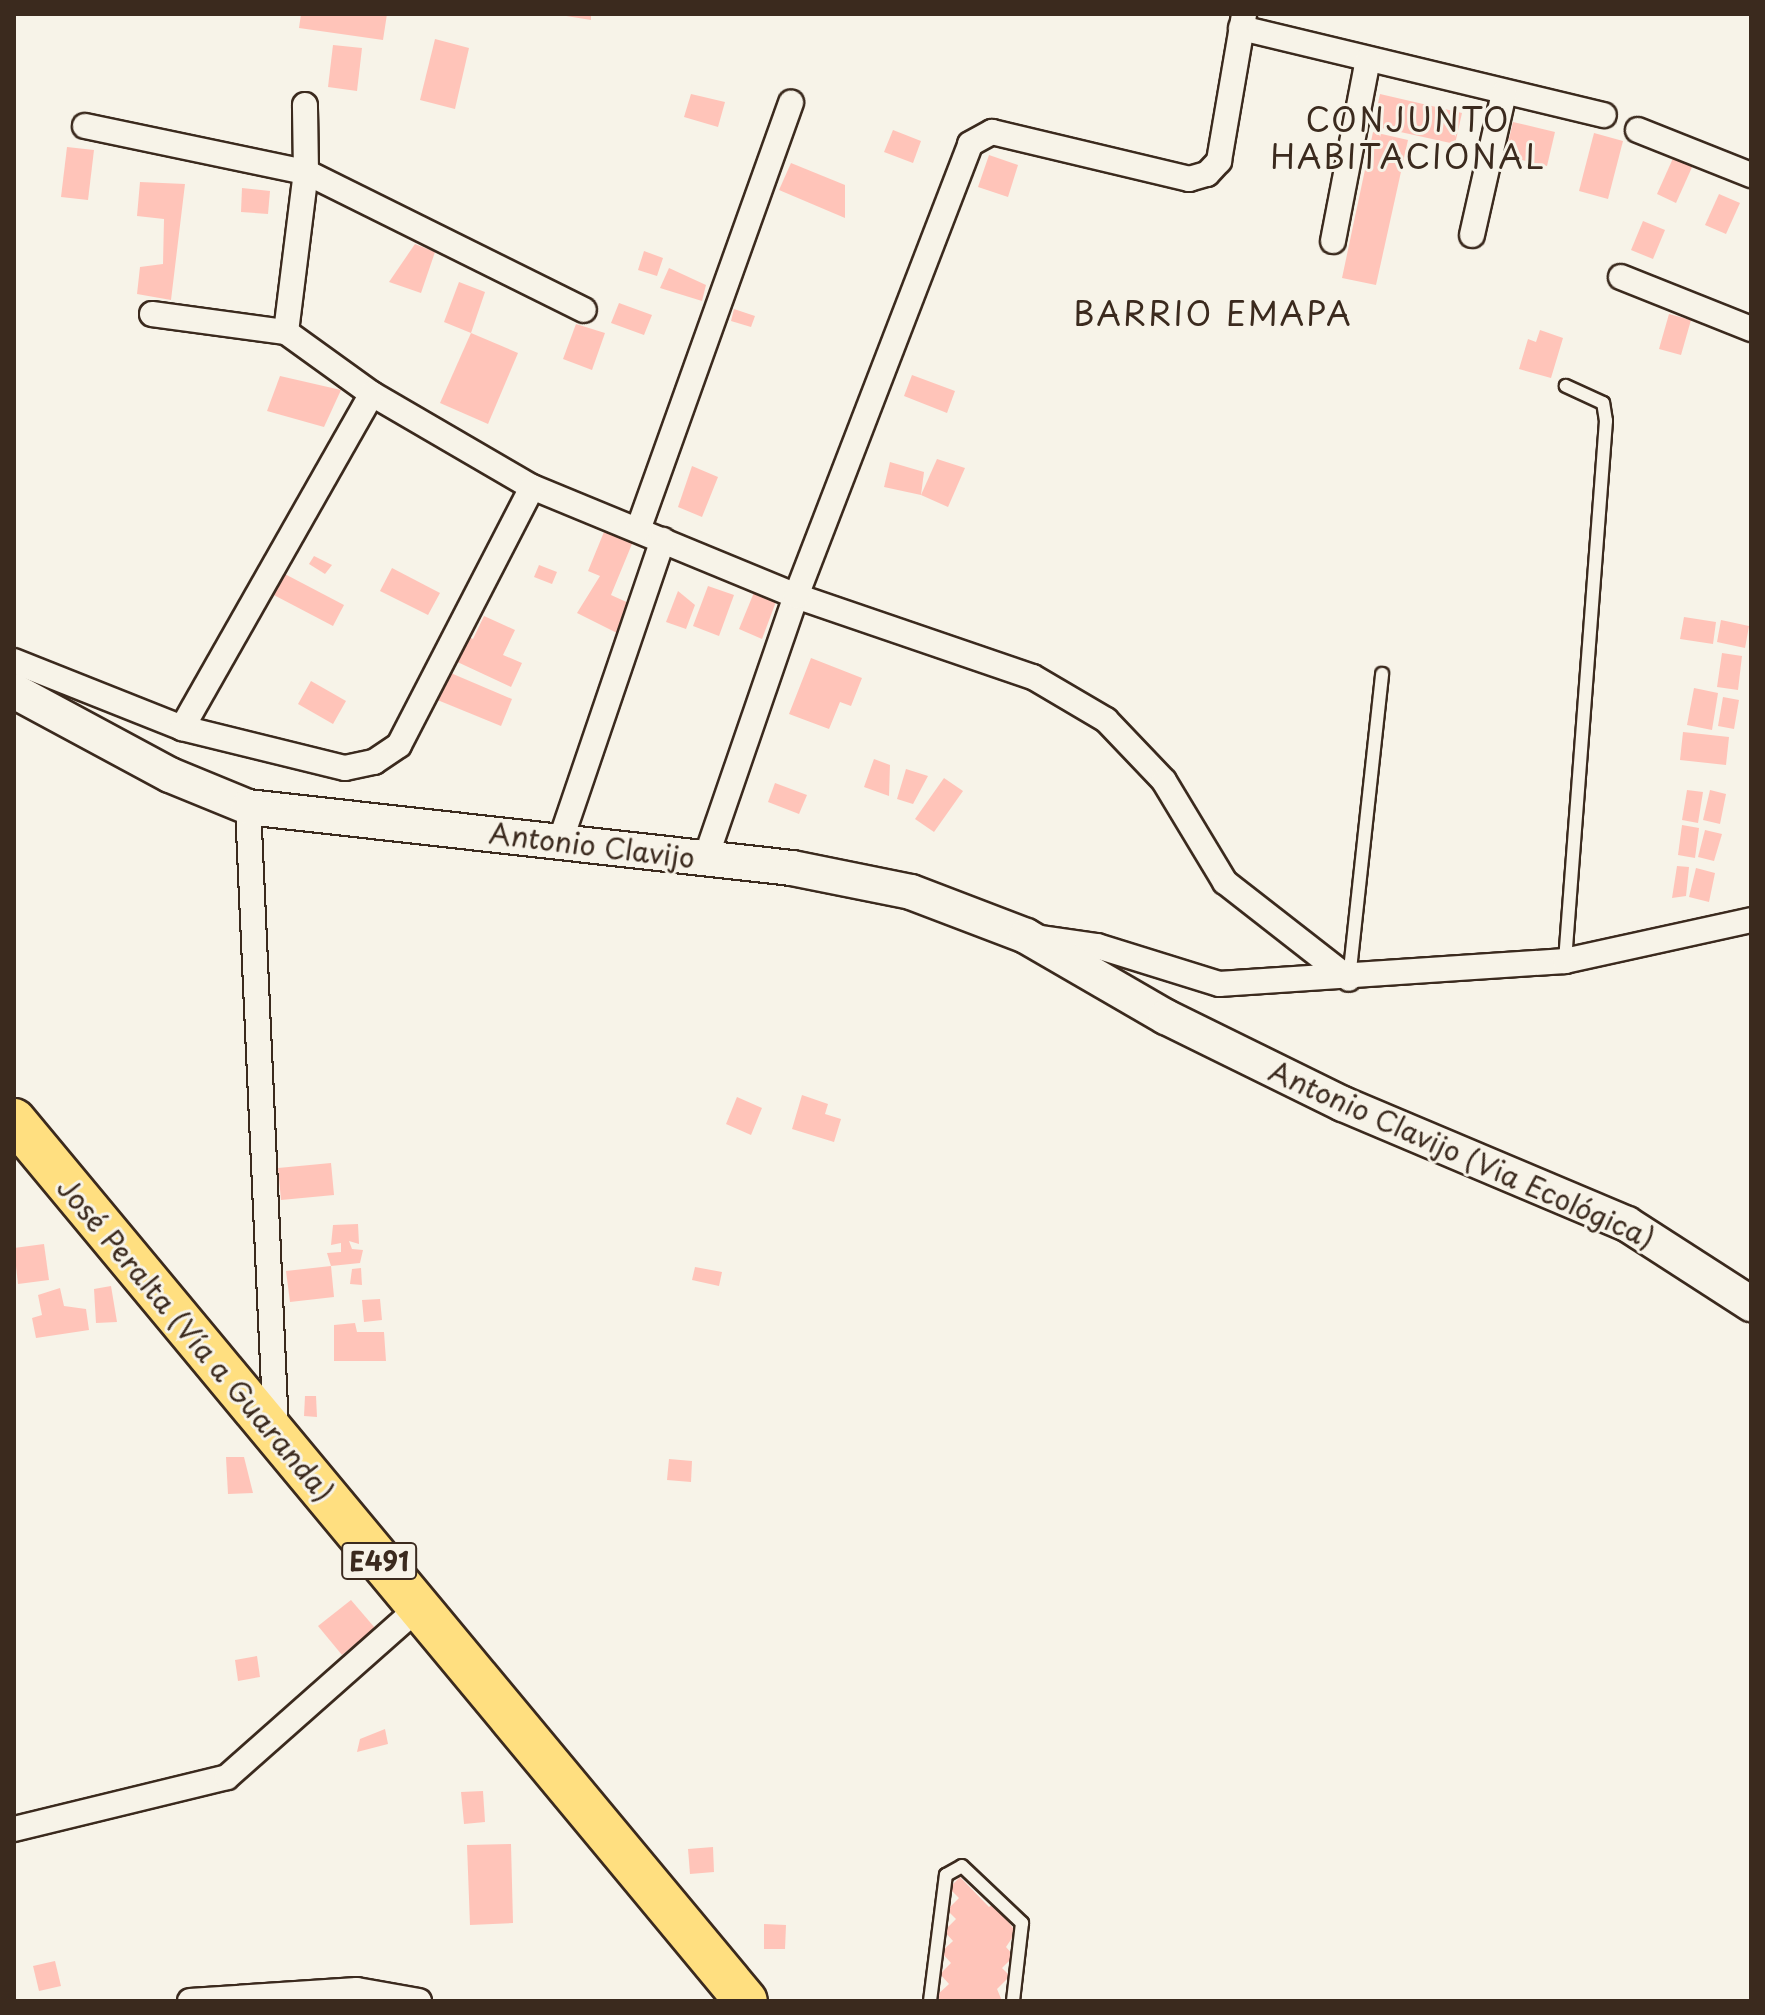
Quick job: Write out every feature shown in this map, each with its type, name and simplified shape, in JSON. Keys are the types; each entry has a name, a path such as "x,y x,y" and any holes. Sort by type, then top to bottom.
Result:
{"highway":[{"name":"José Peralta (Vía a Guaranda)","path":"14,1120 746,2001"}],"main road":[{"name":"Antonio Clavijo","path":"14,691 170,775 248,807 561,839 705,860 792,868 911,892 1026,936 1166,1017"},
{"name":"Antonio Clavijo (Via Ecológica)","path":"1166,1017 1343,1104 1627,1224 1751,1304"}],"street":[{"path":"705,860 796,596 970,144 992,132 1189,179 1207,174 1219,161 1243,21 1368,60 1604,115"},
{"path":"1333,241 1368,60"},
{"path":"1472,235 1504,93"},
{"path":"638,530 791,103"},
{"path":"286,332 306,172 305,105"},
{"path":"85,126 306,172 584,310"},
{"path":"1638,130 1751,175"},
{"path":"1621,277 1751,329"},
{"path":"152,314 286,332 372,394 532,487 796,596 1033,677 1106,720 1164,781 1225,882 1253,910 1349,979"},
{"path":"182,728 372,394"},
{"path":"14,661 182,728 345,768 374,762 399,745 532,487"},
{"path":"561,839 663,540"},
{"path":"248,807 277,1438"},
{"path":"1026,936 1097,946 1204,982 1349,979 1565,961 1751,920"},
{"path":"14,1829 227,1777 418,1608"},
{"path":"190,2001 357,1990 419,2001"}],"lane":[{"path":"1565,961 1606,421 1603,403 1566,386"},
{"path":"1349,979 1382,674"},
{"path":"930,2001 946,1875 962,1866 1022,1923 1013,2001"}],"building":[{"path":"301,14 387,14 383,40 299,28"},
{"path":"554,14 591,14 591,20"},
{"path":"435,39 469,48 455,109 420,100"},
{"path":"333,45 362,48 357,91 328,87"},
{"path":"691,94 725,102 718,127 684,117"},
{"path":"1380,94 1462,113 1455,144 1373,126"},
{"path":"1513,122 1555,132 1547,166 1505,156"},
{"path":"893,130 921,141 913,163 884,152"},
{"path":"1373,132 1408,140 1376,285 1342,278"},
{"path":"1594,133 1623,141 1608,199 1579,191"},
{"path":"67,147 94,150 88,200 61,197"},
{"path":"989,155 1018,165 1008,197 978,187"},
{"path":"1674,156 1693,165 1676,203 1657,194"},
{"path":"791,163 845,185 845,218 779,190"},
{"path":"140,182 185,184 171,300 137,294 140,267 163,264 164,219 137,216"},
{"path":"242,188 270,191 268,214 241,212"},
{"path":"1719,194 1740,203 1726,234 1705,225"},
{"path":"1643,221 1665,230 1653,259 1631,250"},
{"path":"415,244 435,252 421,293 389,282"},
{"path":"644,251 663,258 657,276 638,270"},
{"path":"669,268 706,285 702,301 660,288"},
{"path":"459,282 485,292 471,333 444,322"},
{"path":"619,303 652,315 644,335 611,323"},
{"path":"734,309 755,316 751,327 731,321"},
{"path":"1669,314 1691,320 1681,355 1659,349"},
{"path":"576,324 605,333 592,370 563,359"},
{"path":"1540,330 1563,338 1551,378 1519,369 1528,339 1536,342"},
{"path":"471,333 518,353 488,424 440,403"},
{"path":"912,375 955,391 947,413 904,396"},
{"path":"280,376 341,390 324,427 267,411"},
{"path":"937,459 965,468 948,507 921,495"},
{"path":"890,462 924,472 921,495 884,487"},
{"path":"692,466 718,477 702,517 678,507"},
{"path":"606,527 634,539 611,595 633,605 623,636 577,613 600,576 588,571"},
{"path":"314,556 332,565 325,574 309,564"},
{"path":"539,565 557,572 552,584 534,577"},
{"path":"392,568 440,593 428,615 380,591"},
{"path":"281,572 344,605 333,626 270,593"},
{"path":"708,586 734,595 719,636 693,626"},
{"path":"755,590 777,599 762,639 739,629"},
{"path":"678,591 695,605 686,629 666,622"},
{"path":"484,616 515,630 503,655 522,663 511,687 451,659 462,634 473,639"},
{"path":"1684,617 1716,622 1713,644 1680,639"},
{"path":"1721,620 1749,626 1745,648 1717,642"},
{"path":"1722,653 1742,656 1738,690 1717,687"},
{"path":"811,658 862,678 851,706 840,702 829,729 789,714"},
{"path":"446,671 512,699 501,726 435,699"},
{"path":"311,681 346,701 333,724 298,704"},
{"path":"1694,688 1718,693 1712,730 1687,725"},
{"path":"1723,697 1739,700 1734,729 1718,726"},
{"path":"1683,732 1729,737 1726,765 1680,760"},
{"path":"874,759 890,765 889,796 864,787"},
{"path":"906,769 928,776 913,804 897,799"},
{"path":"944,778 963,791 934,832 915,819"},
{"path":"775,783 807,795 799,814 768,802"},
{"path":"1687,790 1703,792 1698,823 1682,820"},
{"path":"1710,790 1726,794 1720,824 1703,820"},
{"path":"1682,825 1699,828 1695,858 1678,855"},
{"path":"1705,830 1722,834 1714,861 1698,857"},
{"path":"1677,866 1689,867 1686,896 1672,898"},
{"path":"1696,868 1715,873 1709,902 1689,897"},
{"path":"802,1095 828,1104 825,1114 841,1119 834,1142 792,1129"},
{"path":"737,1097 762,1108 751,1135 726,1124"},
{"path":"331,1163 334,1195 281,1200 278,1168"},
{"path":"358,1224 359,1244 349,1241 352,1249 363,1250 360,1263 331,1266 327,1253 341,1252 341,1243 331,1245 333,1225"},
{"path":"44,1244 49,1280 18,1284 14,1248"},
{"path":"331,1266 334,1297 290,1302 286,1271"},
{"path":"695,1267 722,1272 719,1286 692,1280"},
{"path":"361,1268 362,1285 350,1284 352,1269"},
{"path":"111,1286 117,1322 96,1323 94,1289"},
{"path":"60,1288 64,1306 86,1309 89,1330 36,1338 32,1318 42,1315 38,1295"},
{"path":"380,1299 382,1320 364,1322 362,1300"},
{"path":"355,1323 357,1332 384,1332 386,1361 334,1361 334,1325"},
{"path":"305,1396 316,1396 317,1417 304,1416"},
{"path":"226,1457 244,1457 253,1493 228,1494"},
{"path":"669,1459 692,1461 691,1482 667,1480"},
{"path":"351,1600 375,1628 342,1655 318,1626"},
{"path":"257,1656 260,1677 238,1681 235,1660"},
{"path":"385,1729 388,1744 357,1752 360,1739"},
{"path":"483,1791 485,1822 464,1824 461,1792"},
{"path":"511,1844 513,1923 470,1925 467,1845"},
{"path":"713,1847 714,1872 690,1874 688,1849"},
{"path":"960,1877 989,1907 994,1903 1016,1932 1006,1947 1014,1956 1002,1968 1010,1976 997,1989 1002,2001 942,2001 936,1996 949,1984 940,1974 951,1963 941,1952 953,1941 944,1931 956,1919 947,1910 959,1898 949,1888"},
{"path":"764,1924 786,1925 785,1949 764,1949"},
{"path":"55,1961 61,1986 39,1991 33,1966"}],"district":[{"name":"CONJUNTO HABITACIONAL","path":"1408,138"},
{"name":"BARRIO EMAPA","path":"1213,313"}]}
